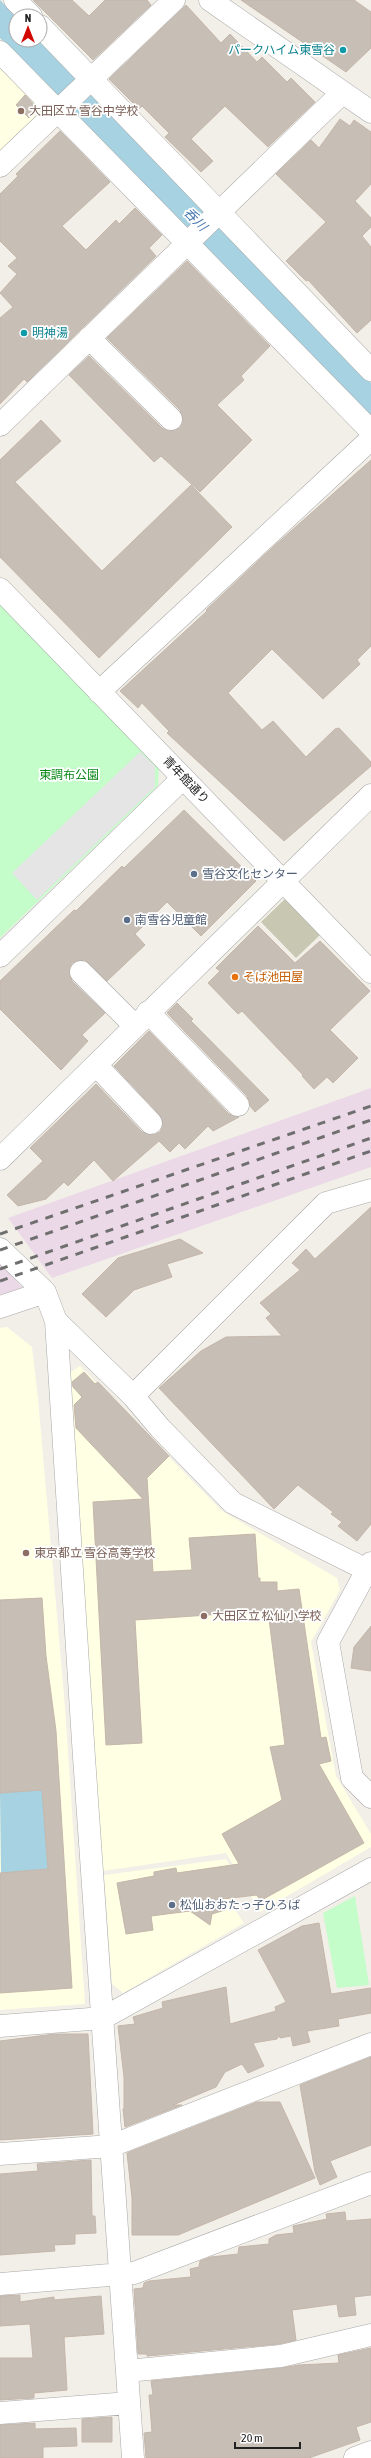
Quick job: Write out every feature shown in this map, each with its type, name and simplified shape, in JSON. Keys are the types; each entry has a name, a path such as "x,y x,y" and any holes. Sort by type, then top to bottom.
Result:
{"street":[{"path":"15,0 23,8"},
{"path":"0,166 174,0"},
{"path":"210,0 371,112"},
{"path":"48,35 89,81 216,214 371,370"},
{"path":"0,52 59,109 188,240 371,431"},
{"path":"0,425 188,240 342,93"},
{"path":"89,338 171,419"},
{"path":"99,692 371,439"},
{"name":"青年館通り","path":"0,589 371,972"},
{"path":"0,956 183,778"},
{"path":"0,1159 371,795"},
{"path":"81,972 142,1019 238,1104"},
{"path":"96,1065 151,1123"},
{"path":"133,1396 326,1203 371,1190"},
{"path":"0,1249 45,1292 56,1321 83,1750 104,2018 110,2146 133,2458"},
{"path":"0,1307 45,1292"},
{"path":"56,1321 133,1396 160,1428 233,1503 370,1569 328,1642 352,1778 371,1797"},
{"path":"0,2026 104,2018 371,1869"},
{"path":"0,2154 110,2146 371,2044"},
{"path":"0,2284 134,2273 371,2183"},
{"path":"127,2371 282,2356 371,2335"},
{"path":"0,2413 129,2403"},
{"path":"355,2458 371,2452"}],"shaded area":[{"name":"大田区立 雪谷中学校","path":"0,62 44,107 39,116 0,153"},
{"path":"140,752 155,766 155,787 37,900 12,873"},
{"path":"285,899 320,935 296,958 261,922"},
{"path":"371,1088 371,1167 52,1278 8,1218"},
{"path":"0,1264 23,1288 0,1295"},
{"name":"東京都立 雪谷高等学校","path":"7,1327 32,1347 38,1398 65,1707 85,2004 0,2010 0,1328"},
{"name":"大田区立 松仙小学校","path":"80,1366 222,1511 337,1578 340,1590 311,1642 336,1776 371,1834 371,1847 260,1912 226,1853 103,1871 64,1376"},
{"path":"226,1859 247,1892 229,1901 244,1923 123,1993 112,1984 104,1875"}],"green space":[{"name":"東調布公園","path":"0,602 159,766 158,786 0,938"},
{"path":"355,1896 369,1985 337,1988 323,1913"}],"water":[{"path":"0,0 8,8 8,46 0,38"},
{"name":"呑川","path":"10,48 47,48 371,383 371,421"},
{"path":"42,1790 48,1869 1,1873 0,1793"}],"building":[{"path":"33,0 72,0 89,16 105,0 147,0 151,5 93,60 48,15 48,8 41,8"},
{"name":"パークハイム東雪谷","path":"241,0 354,0 371,12 371,48 346,72"},
{"path":"186,5 221,43 230,34 257,62 262,57 287,82 291,78 315,102 268,147 225,106 191,139 213,161 201,172 165,137 169,133 142,106 139,109 109,79"},
{"path":"25,95 38,109 29,118 16,105"},
{"path":"340,119 350,126 354,120 371,132 371,184 355,201 371,218 371,227 362,236 371,247 371,320 357,333 308,280 306,281 286,261 326,222 276,174 311,140 319,148"},
{"path":"60,131 110,182 62,226 86,250 116,220 119,224 135,208 162,235 149,248 156,256 27,382 24,379 0,404 0,318 13,307 0,293 17,274 8,266 17,258 0,241 0,194 18,176 16,174"},
{"path":"187,261 270,346 241,376 244,380 217,405 252,440 200,492 161,456 154,462 69,375 89,356 162,428 168,431 180,428 183,422 180,410 107,338"},
{"path":"41,420 61,441 15,482 102,571 191,485 232,527 99,658 0,557 0,460"},
{"path":"371,460 371,646 357,660 360,664 323,699 272,649 228,693 262,730 273,721 306,757 335,729 339,728 371,762 371,766 284,841 167,733 169,731 142,703 138,708 120,691 207,611 206,610 273,547"},
{"path":"184,810 256,881 201,936 167,902 135,934 145,945 107,981 85,960 72,963 69,969 72,981 105,1013 82,1035 88,1041 61,1070 0,1009 0,981 122,866 124,868"},
{"path":"258,926 295,963 320,941 370,991 330,1030 358,1058 333,1083 327,1077 314,1089 302,1076 303,1075 242,1011 238,1014 208,983 220,971 216,968"},
{"path":"177,1003 193,1019 191,1021 269,1100 255,1112 250,1106 247,1096 167,1013"},
{"path":"149,1031 229,1114 239,1117 213,1131 208,1126 185,1149 179,1143 170,1152 159,1141 113,1181 94,1160 68,1186 64,1182 46,1199 18,1206 7,1195 43,1161 30,1148 96,1084 142,1132 154,1135 160,1132 163,1126 160,1115 114,1066"},
{"path":"371,1207 371,1524 357,1541 338,1526 342,1522 331,1514 333,1512 298,1485 274,1509 159,1388 201,1351 226,1337 282,1336 266,1318 271,1314 260,1303 300,1270 292,1263 306,1249 315,1259"},
{"path":"180,1239 203,1253 167,1264 172,1277 134,1290 106,1317 82,1294 118,1258"},
{"path":"84,1372 95,1384 98,1382 169,1456 147,1478 153,1572 192,1570 189,1538 255,1534 258,1578 260,1578 260,1582 277,1582 277,1591 299,1589 321,1738 326,1737 331,1761 319,1764 364,1843 260,1901 257,1895 223,1899 225,1910 212,1914 210,1925 190,1911 151,1916 153,1930 126,1934 117,1883 154,1876 154,1872 176,1868 177,1873 239,1864 222,1834 282,1800 270,1747 285,1745 268,1611 135,1620 142,1743 106,1745 93,1502 143,1499 76,1428 74,1405 82,1397 73,1387 72,1382"},
{"path":"42,1598 46,1656 56,1731 72,1988 0,1993 0,1873 48,1869 42,1790 0,1793 0,1600"},
{"path":"371,1626 371,1671 351,1668 354,1647"},
{"path":"319,1923 331,1994 371,1988 371,2013 338,2019 339,2026 307,2031 310,2042 293,2046 291,2036 280,2038 279,2035 277,2039 253,2043 264,2066 248,2073 242,2064 225,2072 216,2087 173,2105 182,2105 125,2127 123,2109 124,2077 118,2026 135,2024 133,2017 163,2008 162,2002 226,1987 230,2024 276,2011 275,2007 286,2002 258,1950 302,1926"},
{"path":"55,2034 88,2034 93,2134 0,2140 0,2041"},
{"path":"371,2057 371,2145 330,2161 337,2177 320,2185 315,2172 300,2085"},
{"path":"257,2102 280,2102 315,2178 178,2235 132,2235 132,2198 127,2153"},
{"path":"91,2160 92,2216 95,2216 96,2233 75,2234 75,2244 54,2245 55,2251 0,2255 0,2174 38,2171 37,2164"},
{"path":"345,2212 346,2221 371,2219 371,2295 354,2297 356,2315 339,2317 337,2304 292,2310 296,2340 279,2344 147,2356 147,2354 138,2354 134,2289 143,2288 144,2283 149,2281 191,2277 190,2269 199,2267 200,2261 211,2257 238,2254 239,2247 269,2244 269,2239 276,2235 294,2233 293,2226 327,2219 326,2214"},
{"path":"20,2295 20,2302 54,2297 54,2300 101,2296 104,2334 64,2337 67,2390 34,2393 34,2398 0,2400 0,2358 33,2358 30,2324 0,2326 0,2296"},
{"path":"371,2348 371,2422 356,2427 360,2440 309,2458 146,2458 144,2433 152,2432 149,2395 153,2395 151,2381 299,2365 339,2363 338,2355"},
{"path":"112,2417 112,2442 82,2442 82,2419"},
{"path":"35,2423 35,2429 76,2428 77,2446 43,2447 43,2458 0,2458 0,2425"}],"railway":[{"path":"0,1234 371,1106"},
{"path":"0,1250 371,1120"},
{"path":"0,1269 371,1138"},
{"path":"0,1281 371,1151"}],"place":[{"name":"パークハイム東雪谷","path":"343,50"},
{"name":"大田区立 雪谷中学校","path":"21,111"},
{"name":"明神湯","path":"24,333"},
{"name":"雪谷文化センター","path":"194,874"},
{"name":"南雪谷児童館","path":"127,920"},
{"name":"そば池田屋","path":"235,977"},
{"name":"東京都立 雪谷高等学校","path":"26,1553"},
{"name":"大田区立 松仙小学校","path":"204,1616"},
{"name":"松仙おおたっ子ひろば","path":"172,1905"}]}
